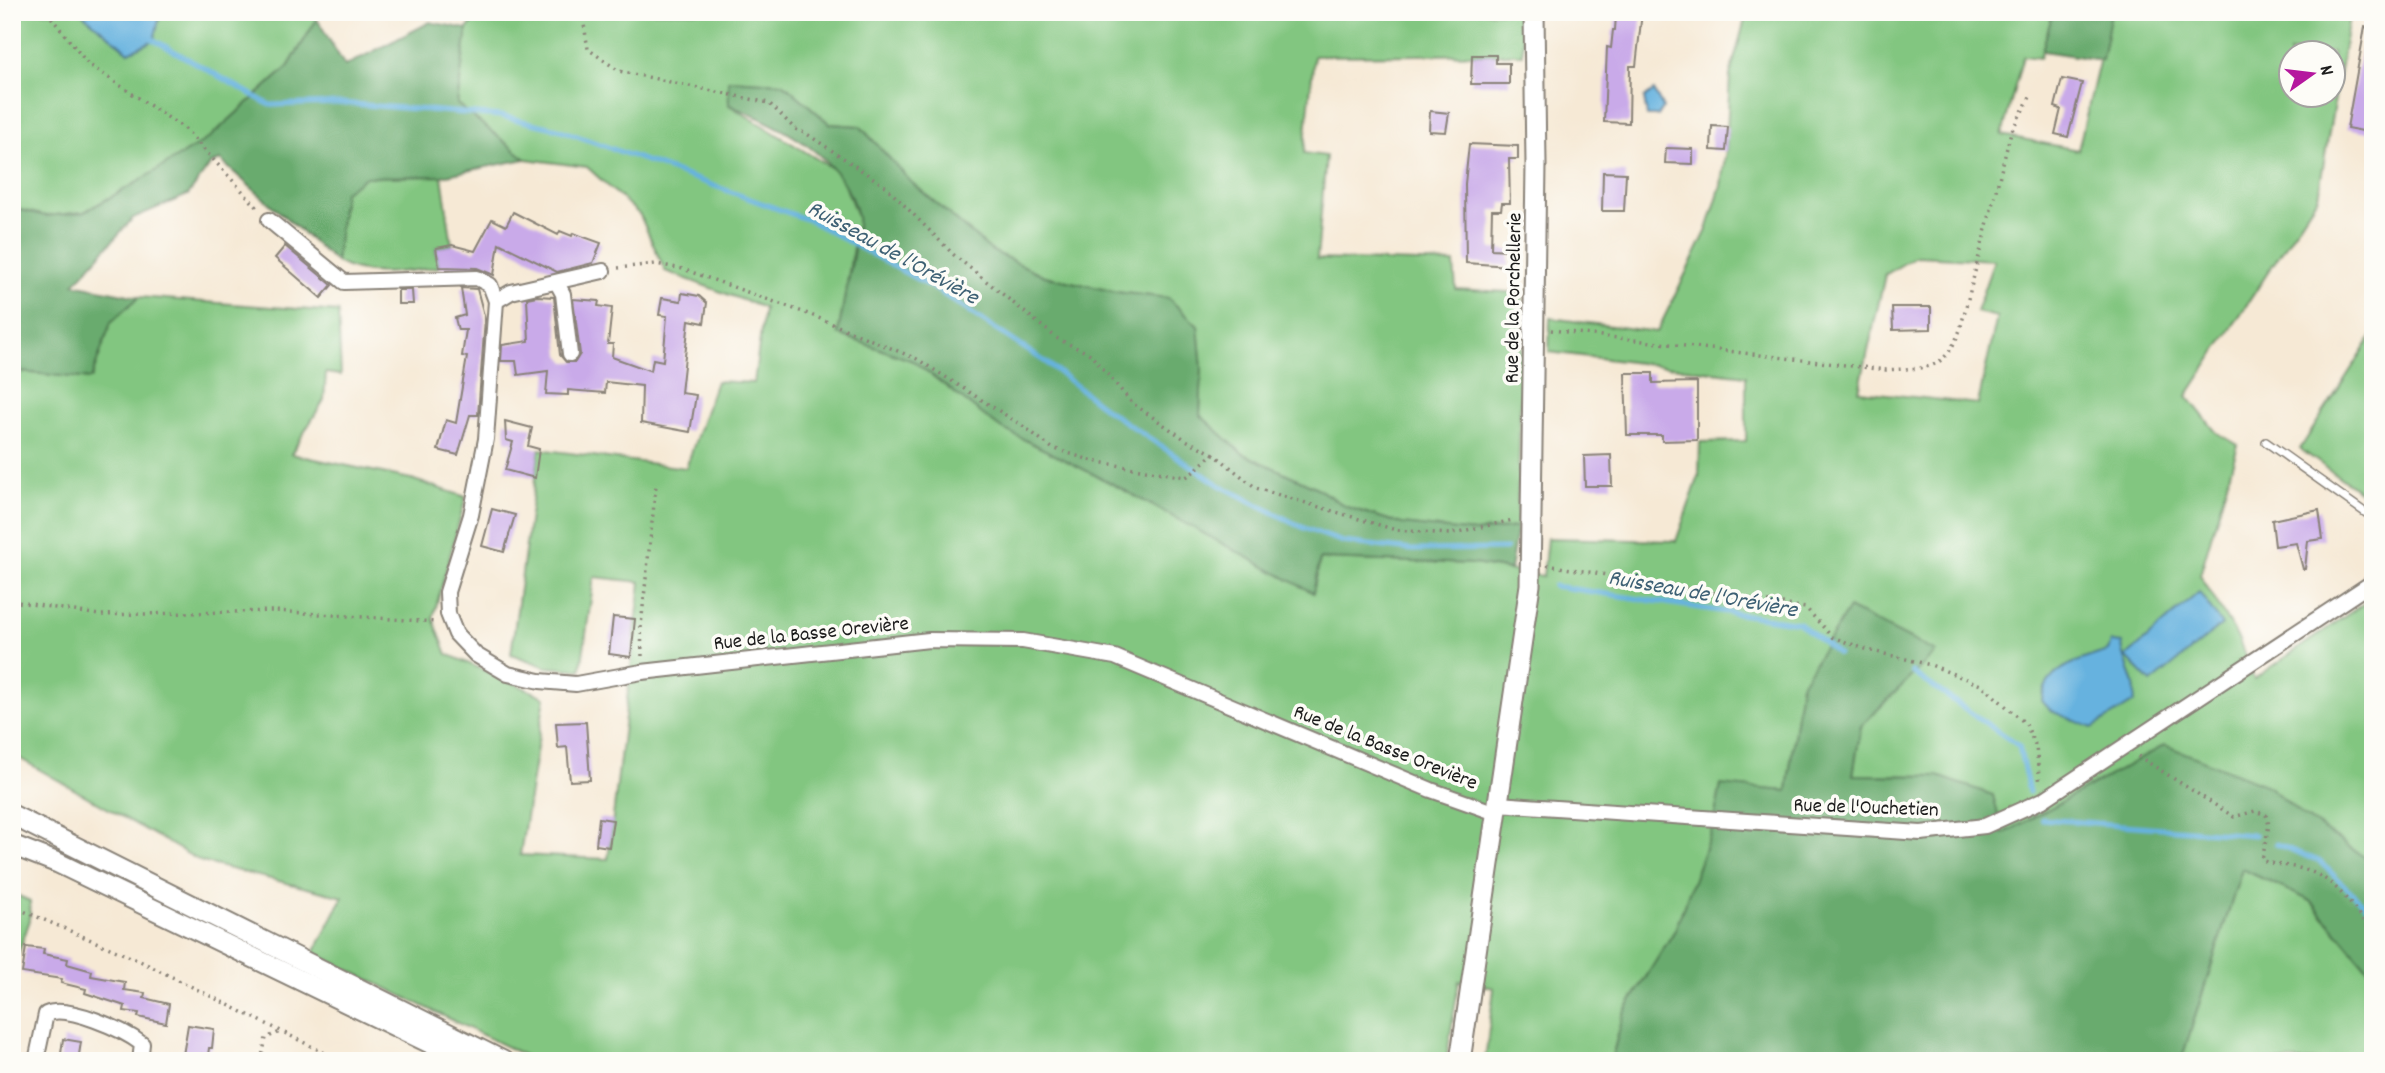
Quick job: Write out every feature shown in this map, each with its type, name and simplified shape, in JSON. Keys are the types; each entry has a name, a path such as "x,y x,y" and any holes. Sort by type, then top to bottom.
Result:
{"street":[{"name":"Rue de la Porchellerie","path":"1460,1061 1530,585 1535,328 1534,12"},
{"path":"269,220 344,282 477,278 491,285 496,301 486,439 471,515 447,592 451,622"},
{"path":"496,301 511,292 603,271"},
{"path":"558,283 563,295 570,354"},
{"name":"Rue de l'Ouchetien","path":"1497,808 1921,833 1985,826 2043,800 2373,582"},
{"name":"Rue de la Basse Orevière","path":"451,622 456,634 476,655 508,674 540,681 576,684 642,673 929,640 1023,641 1115,657 1431,790 1497,808"},
{"path":"12,815 503,1061"},
{"path":"12,845 58,863 467,1061"},
{"path":"36,1061 41,1023 46,1014 54,1011 82,1017 131,1035 142,1044 140,1061"}],"lane":[{"path":"2266,442 2373,518"}],"path":[{"path":"47,12 88,64 185,129 269,220"},
{"path":"582,12 588,49 619,71 769,103 795,129 807,134 885,186 954,255 1058,339 1090,354 1132,403 1186,440 1214,454 1256,488 1396,530 1449,534 1533,517"},
{"path":"1535,328 1886,370 1929,367 1951,354 1960,330 2011,132 2031,95"},
{"path":"603,271 656,264 682,269 811,315 916,359 1026,428 1052,448 1093,461 1186,477 1193,473 1199,463 1214,454"},
{"path":"642,673 641,626 656,485"},
{"path":"1541,565 1806,608 1832,637 1868,650 1931,665 1983,686 2026,724 2036,747 2043,800"},
{"path":"12,601 99,615 275,611 451,622"},
{"path":"2126,746 2234,817 2255,811 2266,815 2269,825 2262,860 2280,867 2304,869 2335,884 2373,934"},
{"path":"12,906 140,961 341,1061"},
{"path":"261,1061 266,1038 280,1032"}],"green space":[{"path":"12,12 317,12 317,19 288,67 209,138 84,212 46,216 12,208"},
{"path":"481,12 1521,12 1523,54 1314,56 1304,153 1326,156 1317,259 1454,263 1456,289 1523,293 1517,527 1475,532 1402,524 1347,507 1315,487 1241,453 1200,415 1202,369 1198,326 1168,298 1116,292 1045,276 992,251 911,182 860,126 830,124 783,83 729,80 729,105 840,173 858,219 838,334 913,361 999,427 1111,483 1313,592 1320,559 1474,564 1543,576 1547,538 1676,541 1699,476 1700,442 1746,441 1746,376 1549,352 1550,318 1657,332 1707,230 1721,185 1726,150 1730,75 1747,12 2053,12 2040,58 2023,56 2002,135 2078,150 2111,12 2350,12 2345,38 2276,38 2276,108 2333,108 2318,196 2187,396 2216,432 2238,445 2200,575 2239,640 2254,679 2373,597 2373,863 2302,815 2268,786 2032,820 2003,834 1938,776 1853,775 1861,726 1935,652 1801,684 1787,791 1721,786 1712,829 1675,930 1624,1013 1611,1061 1485,1061 1494,988 1459,981 1446,1061 536,1061 314,953 343,897 202,862 12,754 12,371 91,379 111,322 139,297 338,312 341,375 326,373 324,400 291,454 411,479 466,497 433,618 447,654 545,697 520,855 608,859 641,582 594,577 581,670 546,667 511,654 539,449 686,468 716,381 754,383 764,308 665,271 640,215 587,167 526,159 457,104 467,29","holes":["1916,256 1994,260 1976,312 1997,317 1978,404 1859,391 1885,275"]},
{"path":"2053,12 2111,12 2102,60 2042,51"},
{"path":"317,19 345,66 430,22 467,29 457,104 526,159 442,176 366,177 344,192 336,262 220,160 210,165 188,195 133,218 74,284 139,297 111,322 91,379 12,371 12,208 46,216 84,212 209,138 288,67"},
{"path":"728,80 783,83 830,124 860,126 911,182 992,251 1045,276 1116,292 1168,298 1198,326 1202,369 1200,415 1242,453 1315,487 1347,507 1402,524 1475,532 1517,527 1510,570 1474,564 1320,559 1313,593 1111,483 999,427 913,361 838,334 857,226 850,196 825,160 808,146 769,123 729,105"},
{"path":"442,176 452,245 436,248 439,267 373,272 360,271 336,262 344,192 365,177"},
{"path":"2373,335 2373,501 2300,449"},
{"path":"1849,608 1936,652 1861,726 1853,775 1938,776 1993,795 2003,834 2165,745 2268,786 2302,815 2373,863 2373,975 2311,901 2242,869 2181,1061 1611,1061 1624,1013 1675,930 1712,829 1721,785 1787,791 1801,684"},
{"path":"2242,869 2311,901 2373,975 2373,1061 2181,1061"},
{"path":"12,893 30,901 30,920 12,972"}],"water":[{"path":"80,12 161,12 154,40 129,52"},
{"path":"1654,91 1663,108 1658,116 1647,116 1644,98"},
{"path":"2199,592 2222,625 2151,683 2126,657"},
{"path":"2111,642 2122,643 2133,680 2134,702 2092,728 2051,711 2042,701 2049,681 2066,667 2108,651"}],"building":[{"path":"1626,12 1642,12 1636,66 1630,66 1629,123 1604,122 1607,47 1611,48 1616,15 1626,15"},
{"path":"2365,27 2373,28 2373,133 2347,128"},
{"path":"1472,55 1496,55 1496,63 1509,63 1509,84 1471,84"},
{"path":"2062,79 2082,83 2068,137 2055,134 2061,109 2055,107"},
{"path":"1430,111 1449,113 1446,132 1429,131"},
{"path":"1712,126 1728,127 1726,151 1711,150"},
{"path":"1469,144 1518,146 1518,159 1509,159 1510,203 1502,203 1501,210 1492,210 1491,249 1509,250 1509,266 1466,263 1465,184"},
{"path":"1666,148 1693,149 1693,164 1665,163"},
{"path":"1603,172 1626,173 1624,211 1602,211"},
{"path":"513,212 558,235 560,231 572,236 573,233 601,243 593,263 557,272 499,243 494,275 477,268 439,267 436,248 452,245 475,251 492,219 506,226"},
{"path":"285,246 332,285 321,298 275,258"},
{"path":"461,288 477,289 485,319 478,415 470,415 458,455 438,450 446,420 456,423 467,357 462,356 466,330 458,330 455,318 465,315"},
{"path":"398,290 412,290 413,304 398,304"},
{"path":"682,293 699,296 707,303 704,323 689,320 681,393 696,395 690,432 641,423 642,386 606,382 605,393 568,390 568,395 546,394 548,371 518,375 516,361 501,361 502,345 529,341 527,298 554,297 560,355 566,362 575,362 580,354 573,299 599,301 598,306 612,308 608,344 613,344 612,357 651,371 653,359 663,361 667,316 659,315 662,298 681,301"},
{"path":"1892,307 1931,307 1931,329 1893,330"},
{"path":"1625,373 1653,373 1653,383 1697,382 1697,440 1662,441 1662,435 1627,435"},
{"path":"505,421 532,428 528,446 539,449 535,478 505,470 513,442 506,440"},
{"path":"1611,455 1612,486 1585,486 1584,456"},
{"path":"492,509 515,515 504,552 482,546"},
{"path":"2319,510 2323,539 2308,541 2303,569 2296,543 2275,546 2272,520"},
{"path":"613,617 635,619 631,657 609,654"},
{"path":"586,722 590,780 570,781 567,747 558,748 556,723"},
{"path":"599,818 613,820 609,847 596,845"},
{"path":"26,947 44,949 43,954 68,959 67,964 92,971 91,976 125,982 124,990 145,993 144,998 169,1004 166,1023 138,1017 139,1013 124,1011 125,1006 85,993 86,989 61,983 62,979 22,973"},
{"path":"188,1025 214,1029 212,1048 209,1048 208,1055 202,1054 201,1061 182,1061"},
{"path":"63,1039 81,1042 78,1061 60,1061"}],"waterway":[{"name":"Ruisseau de l'Orévière","path":"149,37 270,105 341,103 501,116 558,129 811,221 935,289 1047,363 1107,410 1221,486 1304,528 1343,542 1412,550 1506,549"},
{"name":"Ruisseau de l'Orévière","path":"1554,586 1799,623 1838,654"},
{"name":"Ruisseau de l'Orévière","path":"1912,672 2019,746 2029,792"},
{"name":"Ruisseau de l'Orévière","path":"2042,819 2255,835"},
{"name":"Ruisseau de l'Orévière","path":"2276,844 2319,861 2373,913"}]}
